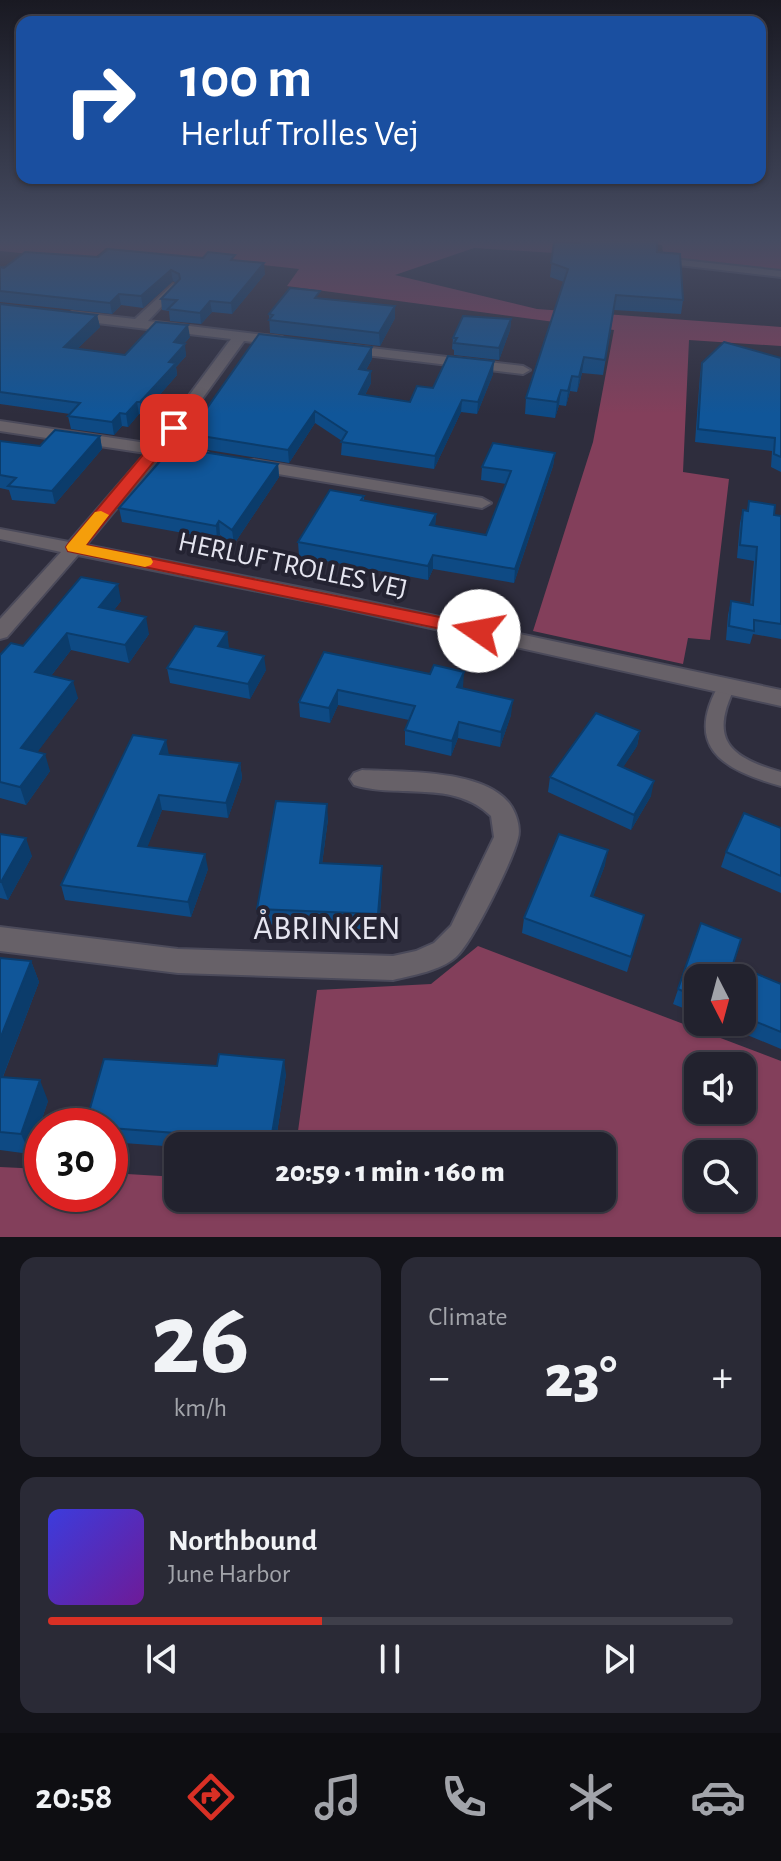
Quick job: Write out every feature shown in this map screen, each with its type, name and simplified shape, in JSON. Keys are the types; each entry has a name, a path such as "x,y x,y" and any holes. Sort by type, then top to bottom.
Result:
{"street":[{"path":"138,324 163,299"},
{"path":"61,315 303,344"},
{"path":"0,632 157,449 207,387 240,336"},
{"path":"334,347 523,370"},
{"path":"0,426 482,503"},
{"name":"HERLUF TROLLES VEJ","path":"0,534 74,547 781,698"},
{"name":"ÅBRINKEN","path":"0,939 178,961 361,969 393,968 419,962 444,951 461,934 506,837 506,820 498,807 482,796 445,785 362,779"}],"lane":[{"path":"727,685 715,705 710,723 719,747 739,764 781,779"}],"shaded area":[{"path":"382,299 494,299 537,309 781,327 781,346 689,340 683,472 729,479 710,640 688,638 683,664 533,631 593,442 614,330"},
{"path":"478,946 684,1024 684,1036 715,1036 781,1061 781,1237 0,1237 0,1167 24,1168 24,1212 128,1212 128,1174 164,1176 164,1212 616,1212 616,1132 298,1132 317,990 431,984"}],"building":[{"path":"71,299 114,299 110,303"},
{"path":"161,299 235,299 231,303 210,301 200,313 168,309 177,300"},
{"path":"281,299 322,299 395,306 379,333 269,320 273,315 269,314"},
{"path":"558,299 615,299 605,360 584,357 579,377 572,376 568,391 561,390 557,402 526,398"},
{"path":"0,304 97,315 64,347 125,355 156,322 188,325 174,342 185,344 169,362 176,363 126,414 120,413 112,422 68,416 80,403 0,392"},
{"path":"463,316 511,319 499,348 454,343 457,338 453,338"},
{"path":"259,334 372,347 359,369 371,371 359,394 410,402 417,386 433,388 448,356 494,361 478,402 462,400 435,456 341,442 347,432 315,411 288,450 189,434"},
{"path":"724,342 781,358 781,457 774,454 775,438 698,429 702,363"},
{"path":"55,430 100,436 52,491 8,486 16,478 0,475 0,441 40,446"},
{"path":"493,443 555,453 515,569 433,555 428,566 298,542 330,490 364,496 361,500 436,514 430,525 486,535 511,471 482,467"},
{"path":"178,448 278,464 232,530 219,521 216,526 119,508 162,459 169,460"},
{"path":"749,501 775,505 774,515 781,516 781,624 754,620 754,631 729,626 731,601 753,605 757,547 740,545 743,510 748,511"},
{"path":"81,577 118,584 99,607 146,617 125,645 67,633 35,672 73,681 21,748 45,754 20,787 0,782 0,655 11,643 23,646"},
{"path":"195,626 227,632 218,646 264,656 248,684 167,668"},
{"path":"324,652 430,674 434,665 464,672 457,687 513,700 501,732 459,722 452,741 405,730 415,706 338,690 329,708 299,702"},
{"path":"596,713 640,731 618,765 654,781 634,815 550,777"},
{"path":"133,735 166,740 160,754 240,763 226,803 159,795 138,846 205,854 188,902 61,885"},
{"path":"276,801 327,804 320,863 382,866 378,914 257,909"},
{"path":"744,813 781,828 781,876 726,852"},
{"path":"0,834 26,838 1,882 0,882"},
{"path":"559,834 608,850 591,896 644,915 631,957 524,918"},
{"path":"701,923 741,939 733,964 687,964"},
{"path":"0,958 31,961 0,1039"},
{"path":"684,972 684,992 678,989"},
{"path":"756,974 781,984 781,1032 756,1022"},
{"path":"219,1054 284,1060 272,1132 128,1129 128,1108 90,1108 104,1059 217,1066"},
{"path":"0,1077 40,1080 30,1108 24,1108 21,1134 0,1132"}],"slow traffic":[{"path":"101,515 74,547 145,562"}],"route":[{"path":"174,428 74,547 479,631"}]}
